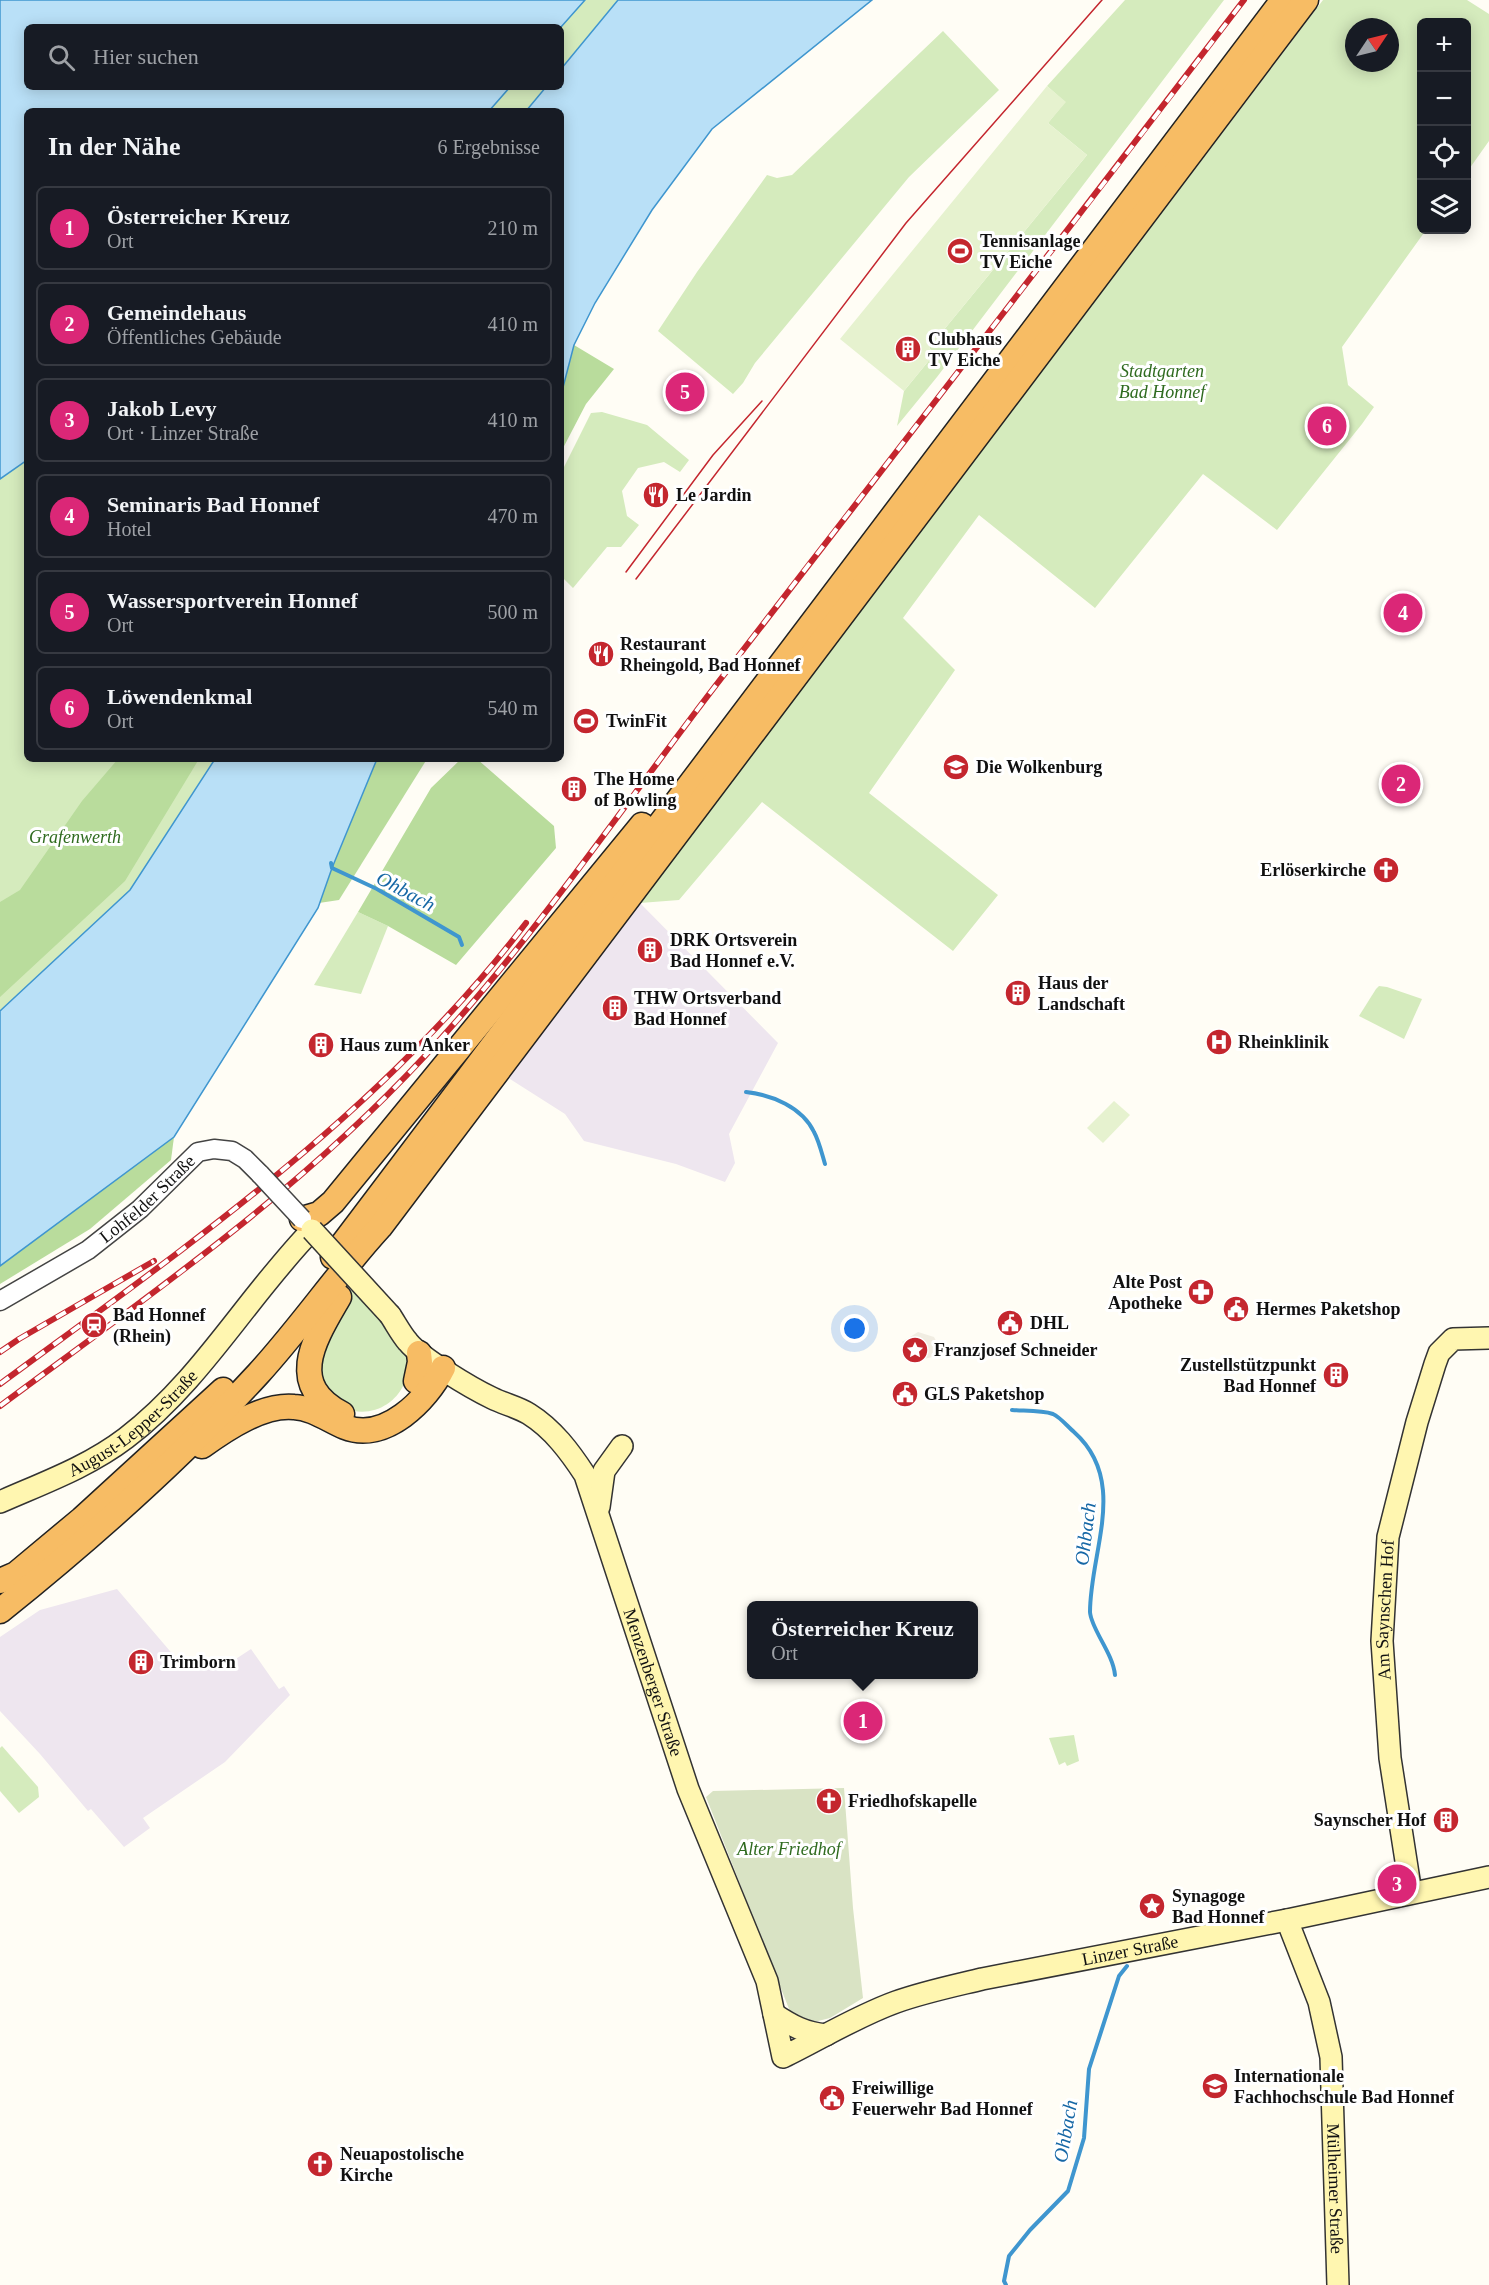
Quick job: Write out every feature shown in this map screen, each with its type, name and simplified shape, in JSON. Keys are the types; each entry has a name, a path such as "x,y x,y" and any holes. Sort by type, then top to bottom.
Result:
{"highway":[{"path":"0,1596 85,1525 201,1417 308,1291 1283,0"},
{"path":"0,1611 96,1531 212,1423 260,1372 310,1313 354,1255 380,1227 1306,0"},
{"path":"307,1225 330,1206 624,845 717,738 740,721"},
{"path":"380,1227 315,1339 309,1359 310,1378 324,1402 342,1414 357,1418 376,1416 390,1409 416,1381 430,1370 443,1368"},
{"path":"416,1381 420,1362 419,1353"},
{"path":"146,1485 221,1434 253,1416 276,1408 303,1408 352,1429 373,1429 385,1426 399,1418 430,1389 443,1368"},
{"path":"0,1581 16,1574 82,1519 223,1390"}],"main road":[{"name":"Menzenberger Straße","path":"307,1225 390,1315 424,1346 443,1368"},
{"name":"August-Lepper-Straße","path":"0,1502 80,1467 125,1439 169,1401 202,1364 307,1225"},
{"name":"Menzenberger Straße","path":"390,1315 408,1342 419,1353 482,1393 522,1410 546,1428 571,1454 585,1475 688,1789 767,1981 783,2057"},
{"name":"Am Saynschen Hof","path":"1411,1893 1390,1758 1382,1641 1388,1537 1417,1422 1439,1353 1453,1339 1489,1338"},
{"path":"598,1513 603,1475 609,1462 622,1446"},
{"name":"Linzer Straße","path":"783,2057 880,2009 936,1990 1489,1877"},
{"name":"Mülheimer Straße","path":"1287,1920 1319,2002 1331,2057 1338,2285"},
{"path":"774,2014 793,2027 808,2033 826,2036"}],"street":[{"name":"Lohfelder Straße","path":"0,1302 67,1263 128,1219 195,1154 214,1149 232,1151 245,1159 307,1225"}],"shaded area":[{"path":"640,903 778,1043 729,1134 735,1163 725,1182 676,1164 584,1141 565,1114 507,1077"},
{"path":"918,1332 934,1337 943,1354 913,1362 902,1342"},
{"path":"117,1589 187,1671 210,1659 219,1670 251,1649 279,1689 284,1686 290,1695 225,1762 143,1818 150,1828 124,1847 91,1809 88,1811 0,1711 0,1637 40,1610"}],"green space":[{"path":"585,0 618,0 564,65 564,24"},
{"path":"1125,0 1224,0 937,377 897,426 904,391 935,353 929,348 1087,155 1048,123 1065,102 1047,86"},
{"name":"Stadtgarten Bad Honnef","path":"1323,0 1467,0 1489,14 1489,141 1471,166 1471,18 1417,18 1417,234 1423,234 1342,347 1348,385 1374,407 1277,530 1203,474 1095,608 979,515 903,618 955,670 869,793 998,895 953,951 762,802 679,900 640,903"},
{"path":"943,31 999,90 909,177 755,363 733,394 658,331 697,272 767,175 777,178 792,175"},
{"name":"Tennisanlage TV Eiche","path":"1047,86 1066,102 1048,123 1087,155 929,348 935,353 904,391 840,339"},
{"path":"507,90 544,90 528,108 492,108"},
{"path":"574,345 614,369 586,404 564,446 564,383"},
{"path":"602,412 647,425 689,460 680,472 664,462 638,468 622,491 627,516 639,525 621,547 607,547 573,588 564,579 564,467 591,413"},
{"name":"Grafenwerth","path":"24,462 24,762 213,762 130,890 0,1011 0,479"},
{"path":"115,762 197,762 125,881 0,997 0,902 20,890 82,801"},
{"path":"376,762 425,762 339,900 319,903"},
{"path":"458,762 480,762 554,826 556,848 456,965 388,926 358,912 431,788"},
{"path":"358,912 388,926 361,994 314,985"},
{"path":"1379,986 1422,999 1404,1039 1359,1016"},
{"path":"1114,1101 1130,1115 1103,1143 1087,1128"},
{"path":"174,1137 171,1160 90,1229 0,1284 0,1266"},
{"path":"352,1290 385,1324 409,1357 404,1384 393,1399 378,1409 361,1412 337,1403 329,1393 319,1371 327,1335"},
{"path":"1074,1735 1079,1761 1067,1766 1065,1762 1059,1765 1049,1738"},
{"path":"2,1746 38,1787 39,1797 19,1813 0,1791 0,1748"},
{"name":"Alter Friedhof","path":"844,1788 853,1908 863,1998 830,2018 810,2023 791,2014 706,1797 713,1791"}],"water":[{"path":"0,0 585,0 564,24 24,24 24,90 507,90 492,108 24,108 24,462 0,479"},
{"path":"618,0 872,0 712,129 652,210 595,303 574,345 564,383 564,108 528,108 544,90 564,90 564,65"},
{"path":"213,762 376,762 318,908 174,1137 0,1266 0,1011 130,890"}],"waterway":[{"name":"Ohbach","path":"331,863 332,868 377,889 459,937 462,945"},
{"name":"Ohbach","path":"746,1092 776,1099 802,1116 816,1136 825,1164"},
{"name":"Ohbach","path":"1012,1410 1056,1415 1090,1451 1100,1472 1103,1518 1090,1612 1115,1675"},
{"name":"Ohbach","path":"1006,2285 1004,2281 1009,2256 1030,2230 1068,2191 1084,2138 1089,2069 1119,1976 1127,1966"}],"tram line":[{"path":"636,579 906,223 1102,0"},
{"path":"626,572 713,455 762,401"}],"railway":[{"path":"0,1406 166,1283 274,1198 376,1106 464,1012 578,870 686,724 1244,0"},
{"path":"0,1384 212,1227 346,1115 409,1056 470,992 526,923"},
{"path":"0,1352 154,1261"}],"place":[{"name":"Tennisanlage TV Eiche","path":"960,251"},
{"name":"Clubhaus TV Eiche","path":"908,349"},
{"name":"Wassersportverein Honnef","path":"685,392"},
{"name":"Löwendenkmal","path":"1327,426"},
{"name":"Le Jardin","path":"656,495"},
{"name":"Seminaris Bad Honnef","path":"1403,613"},
{"name":"Restaurant Rheingold, Bad Honnef","path":"601,654"},
{"name":"TwinFit","path":"586,721"},
{"name":"Die Wolkenburg","path":"956,767"},
{"name":"Gemeindehaus","path":"1401,784"},
{"name":"The Home of Bowling","path":"574,789"},
{"name":"Erlöserkirche","path":"1386,870"},
{"name":"DRK Ortsverein Bad Honnef e.V.","path":"650,950"},
{"name":"Haus der Landschaft","path":"1018,993"},
{"name":"THW Ortsverband Bad Honnef","path":"615,1008"},
{"name":"Rheinklinik","path":"1219,1042"},
{"name":"Haus zum Anker","path":"321,1045"},
{"name":"Alte Post Apotheke","path":"1201,1292"},
{"name":"Hermes Paketshop","path":"1236,1309"},
{"name":"DHL","path":"1010,1323"},
{"name":"Bad Honnef (Rhein)","path":"94,1325"},
{"name":"Franzjosef Schneider","path":"915,1350"},
{"name":"Zustellstützpunkt Bad Honnef","path":"1336,1375"},
{"name":"GLS Paketshop","path":"905,1394"},
{"name":"Trimborn","path":"141,1662"},
{"name":"Österreicher Kreuz","path":"863,1721"},
{"name":"Friedhofskapelle","path":"829,1801"},
{"name":"Saynscher Hof","path":"1446,1820"},
{"name":"Jakob Levy","path":"1397,1884"},
{"name":"Synagoge Bad Honnef","path":"1152,1906"},
{"name":"Internationale Fachhochschule Bad Honnef","path":"1215,2086"},
{"name":"Freiwillige Feuerwehr Bad Honnef","path":"832,2098"},
{"name":"Neuapostolische Kirche","path":"320,2164"}]}
